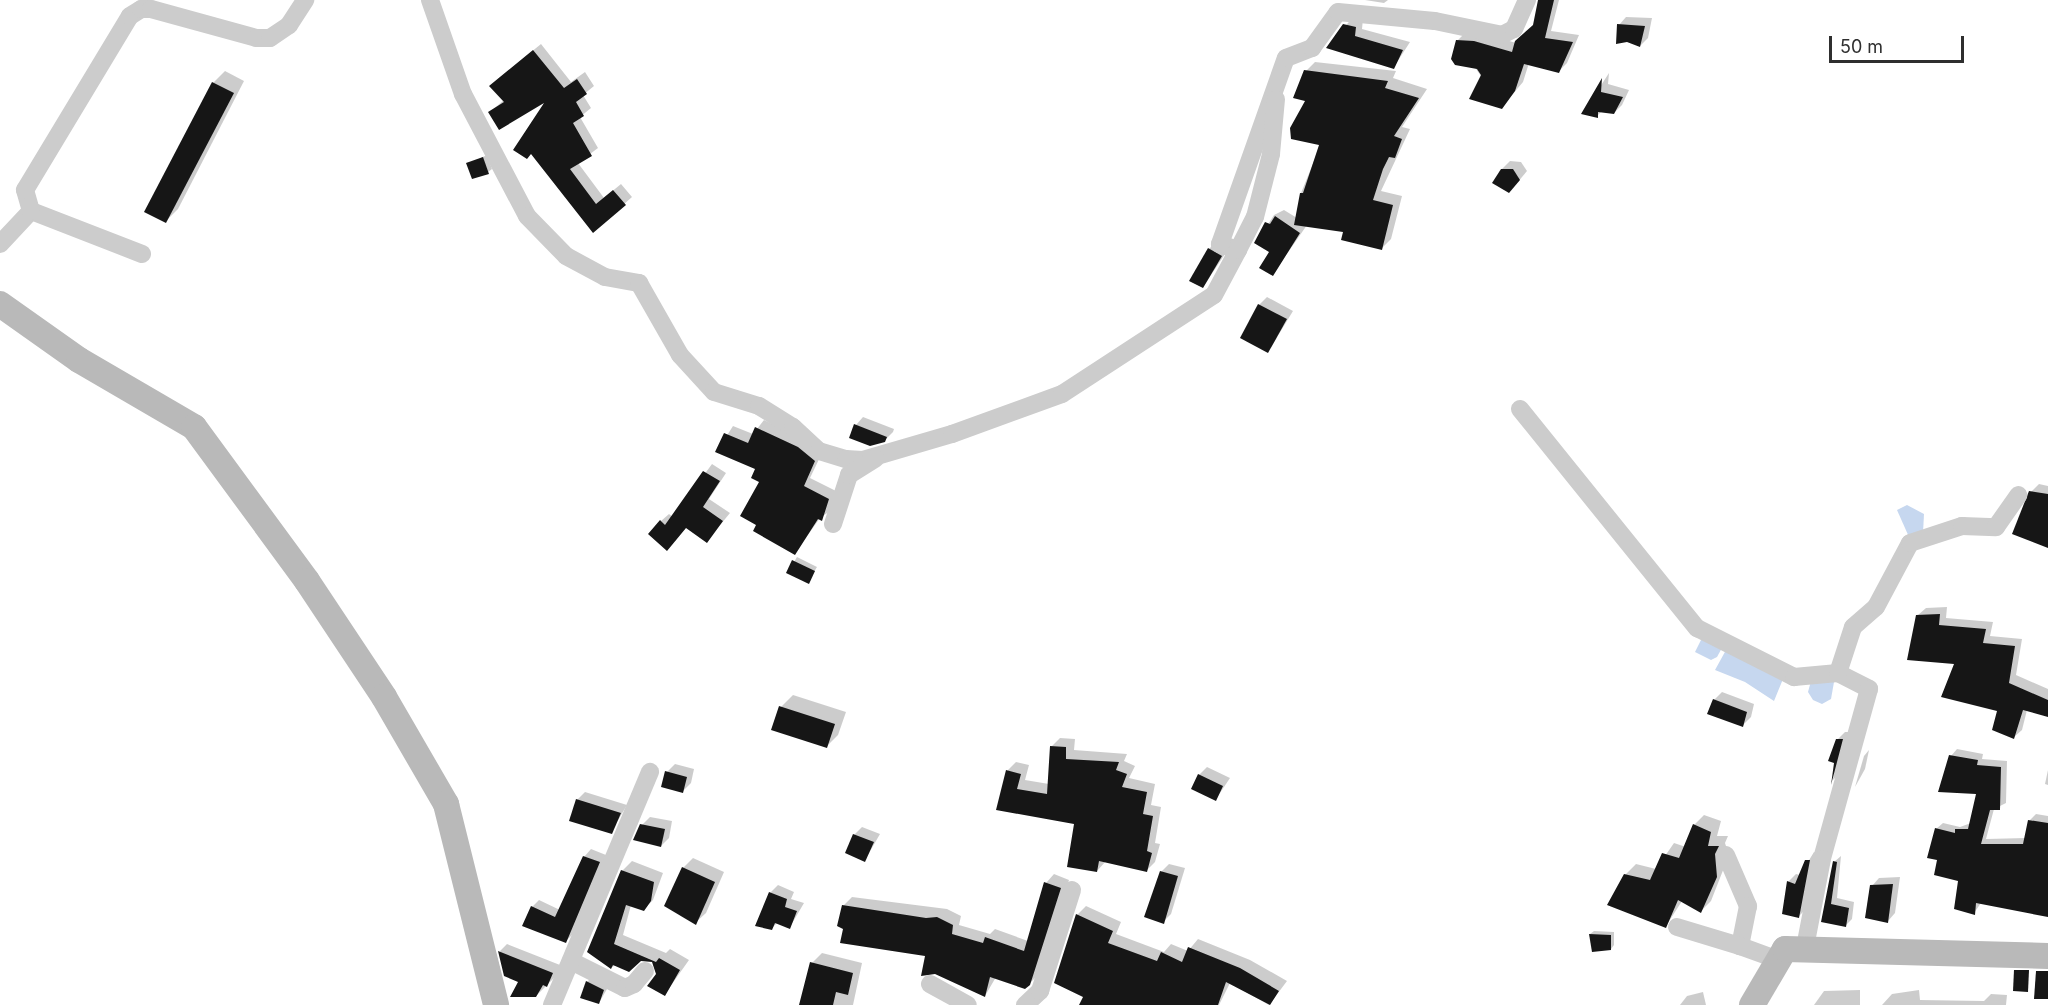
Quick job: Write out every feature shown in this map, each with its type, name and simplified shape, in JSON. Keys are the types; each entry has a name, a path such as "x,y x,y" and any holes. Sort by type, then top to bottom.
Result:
{"street":[{"path":"31,211 25,190 27,181 130,16 141,9 151,9 256,38 270,38 289,25 305,0"},
{"path":"430,0 463,94 527,216 566,256 605,277 639,283 680,355 714,392 759,406 793,427 819,451 846,459 879,456 1062,394 1214,295 1238,250 1220,244 1286,58 1312,48 1338,12 1435,21 1502,35 1514,29 1527,0"},
{"path":"0,244 31,211"},
{"path":"31,211 142,254"},
{"path":"0,304 79,360 194,427 308,581 384,697 446,804 496,1005"},
{"path":"1520,409 1697,628 1794,677 1838,673 1866,686 1869,692 1822,859 1805,947"},
{"path":"832,524 849,475 879,456"},
{"path":"1838,673 1853,627 1876,607 1910,543 1962,526 1996,527 2018,495"},
{"path":"552,1005 650,772"},
{"path":"1726,855 1748,906 1740,946"},
{"path":"1025,1005 1040,992 1072,890"},
{"path":"1677,927 1776,959"},
{"path":"1752,1005 1776,959 1785,949 1805,947 2048,956"},
{"path":"571,961 625,988 634,984 645,971"},
{"path":"930,984 968,1005"}],"water":[{"path":"1907,505 1924,514 1923,533 1909,537 1897,510"},
{"path":"1702,638 1723,646 1717,657 1711,660 1695,652"},
{"path":"1726,650 1783,679 1774,701 1745,682 1715,670"},
{"path":"1811,681 1834,682 1831,699 1822,704 1813,700 1808,692"}],"building":[{"path":"1538,0 1554,0 1545,38 1573,42 1559,73 1524,64 1515,91 1502,109 1469,99 1481,75 1477,69 1455,65 1451,59 1456,40 1474,41 1512,52 1515,41 1533,25"},
{"path":"1343,24 1356,27 1355,36 1403,50 1394,69 1326,48"},
{"path":"1617,24 1645,26 1640,47 1627,42 1616,44"},
{"path":"533,50 564,88 577,79 587,94 576,102 584,116 573,123 592,156 570,169 596,204 613,190 626,205 593,233 531,154 527,159 513,150 544,103 499,130 488,112 504,102 489,86"},
{"path":"1304,70 1388,81 1385,88 1419,98 1394,136 1402,139 1395,158 1389,157 1383,169 1373,200 1393,205 1382,250 1341,240 1343,232 1294,225 1300,193 1303,193 1319,145 1291,139 1290,128 1305,101 1293,98"},
{"path":"1602,78 1601,92 1623,97 1614,114 1598,112 1598,118 1581,114"},
{"path":"212,82 234,93 166,223 144,212"},
{"path":"483,157 489,174 472,179 466,163"},
{"path":"1501,169 1513,169 1520,180 1509,193 1492,183"},
{"path":"1275,216 1300,233 1273,276 1259,268 1269,252 1254,243 1265,222 1270,224"},
{"path":"1208,248 1222,256 1203,288 1189,281"},
{"path":"1258,304 1287,319 1268,353 1240,338"},
{"path":"854,424 887,437 885,442 870,446 849,438"},
{"path":"755,427 798,447 815,461 804,486 829,499 822,521 818,519 795,555 753,531 756,525 740,516 759,482 751,478 755,469 715,452 724,433 748,443"},
{"path":"703,471 720,481 703,507 723,521 707,543 686,528 667,551 648,534 660,520 665,525"},
{"path":"2029,491 2048,494 2048,548 2012,534"},
{"path":"792,560 815,571 809,584 786,573"},
{"path":"1940,614 1939,625 1986,629 1983,643 2015,646 2009,683 2048,700 2048,717 2023,710 2014,739 1992,730 1997,711 1941,697 1954,664 1907,660 1916,615"},
{"path":"1713,699 1747,712 1743,727 1707,714"},
{"path":"779,706 835,724 827,748 771,730"},
{"path":"1836,739 1843,739 1831,785 1834,763 1828,761"},
{"path":"1050,746 1066,747 1066,759 1119,762 1116,770 1127,774 1122,787 1147,792 1143,814 1153,816 1147,851 1152,853 1147,872 1099,861 1097,872 1067,867 1074,824 996,810 1006,770 1021,774 1017,789 1047,794"},
{"path":"1949,755 1978,760 1977,765 2001,767 2000,810 1990,810 1981,844 2023,844 2028,820 2048,823 2048,917 1976,903 1975,915 1954,909 1958,881 1934,875 1937,860 1927,858 1935,828 1955,833 1955,829 1968,829 1976,794 1938,792"},
{"path":"665,771 687,777 683,793 661,787"},
{"path":"1198,774 1223,786 1216,801 1191,789"},
{"path":"576,799 621,813 612,834 569,821"},
{"path":"640,824 665,829 661,847 633,840"},
{"path":"1693,824 1711,832 1708,846 1719,846 1715,854 1717,877 1701,913 1678,900 1666,928 1607,905 1624,874 1650,880 1662,853 1679,858"},
{"path":"853,834 874,842 865,862 845,853"},
{"path":"583,856 600,862 566,943 522,926 531,906 555,917"},
{"path":"1805,860 1810,860 1799,918 1782,914 1787,881 1795,884"},
{"path":"1833,861 1837,862 1831,904 1849,908 1846,927 1821,922"},
{"path":"682,867 715,882 696,925 664,906"},
{"path":"621,870 654,882 651,901 644,911 626,905 614,944 656,962 659,958 680,970 665,996 647,986 656,974 652,962 641,961 629,972 613,965 611,969 587,952"},
{"path":"1160,871 1178,876 1164,924 1144,917"},
{"path":"1044,882 1061,888 1030,985 1025,989 990,977 985,997 935,974 921,976 925,956 840,943 843,929 837,926 842,905 926,918 937,917 953,925 952,934 983,943 985,937 1024,951"},
{"path":"1893,884 1888,923 1865,918 1870,885"},
{"path":"769,892 787,899 785,907 797,911 790,929 775,923 772,930 755,926"},
{"path":"1076,914 1113,931 1108,943 1157,961 1161,952 1182,962 1188,947 1240,968 1279,991 1270,1005 1226,982 1218,1005 1079,1005 1083,997 1054,983"},
{"path":"1589,934 1611,935 1611,950 1592,952"},
{"path":"498,951 553,973 547,987 543,985 536,997 510,997 518,982 504,976"},
{"path":"810,962 853,973 848,995 836,992 833,1005 799,1005"},
{"path":"2014,970 2029,970 2028,992 2013,991"},
{"path":"2036,971 2048,971 2048,999 2034,999"},
{"path":"586,981 604,990 599,1004 580,998"}]}
